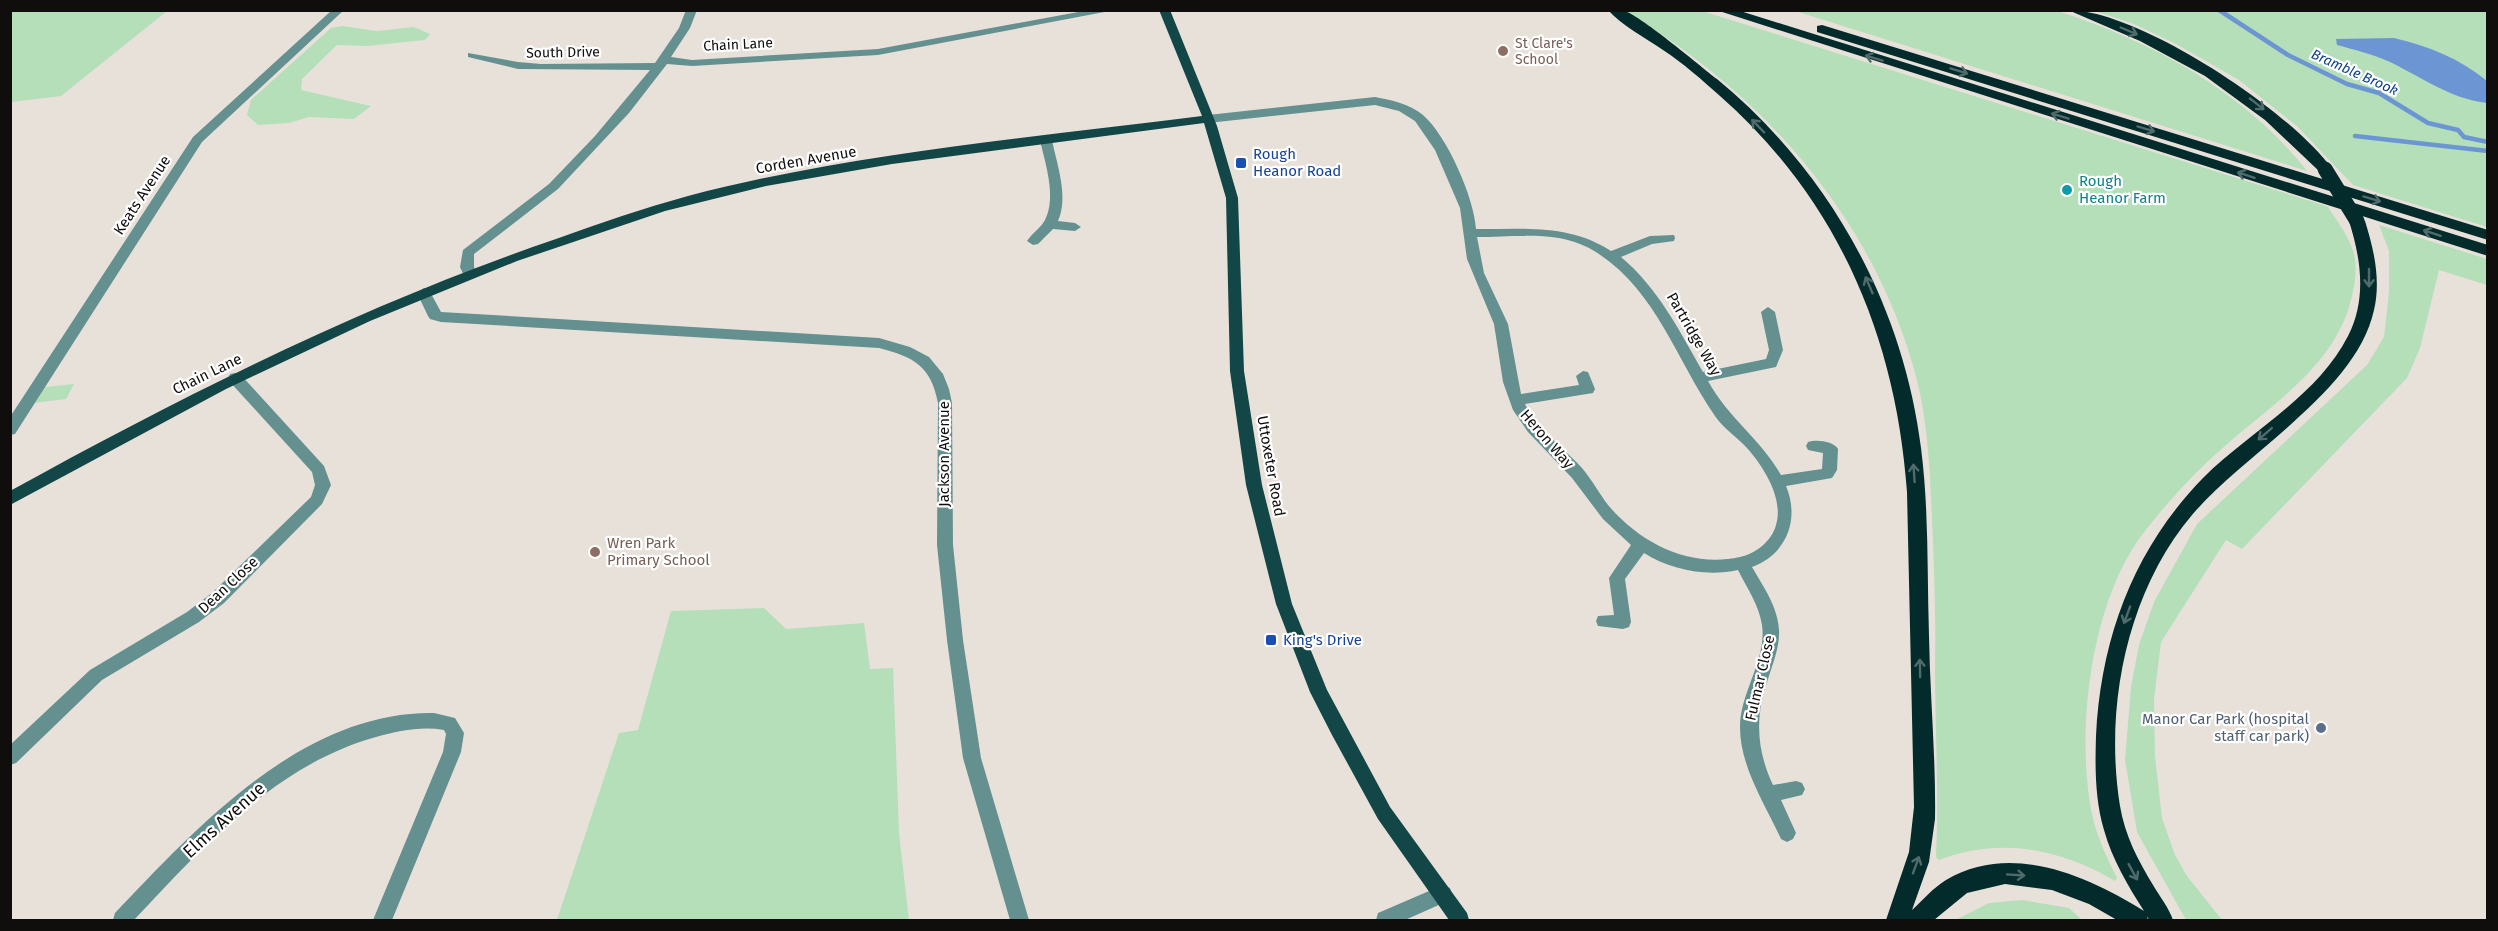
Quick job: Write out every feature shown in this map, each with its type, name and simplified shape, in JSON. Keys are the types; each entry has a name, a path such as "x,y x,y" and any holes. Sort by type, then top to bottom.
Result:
{"highway":[{"path":"1614,10 1725,92 1787,157 1840,227 1866,277 1888,331 1902,384 1913,457 1924,789 1922,841 1897,921"},
{"path":"1722,10 2487,251"},
{"path":"1763,10 2487,235"},
{"path":"2074,10 2140,36 2223,81 2285,128 2325,169 2357,221 2368,254 2367,307 2356,338 2341,360 2316,388 2209,484 2162,537 2134,596 2113,660 2106,711 2107,794 2118,840 2162,921"},
{"path":"1918,921 1947,892 1959,885 1995,874 2016,873 2077,887 2099,897 2137,921"}],"main road":[{"name":"Uttoxeter Road","path":"1164,10 1220,150 1232,198 1237,371 1254,485 1284,604 1315,682 1338,730 1384,813 1444,895"},
{"name":"Corden Avenue","path":"424,293 536,249 702,196 906,159 1208,119"},
{"name":"Chain Lane","path":"10,500 173,409 235,378 424,293"},
{"path":"1444,895 1460,921"},
{"path":"1444,895 1472,921"}],"street":[{"name":"Keats Avenue","path":"10,430 196,140 339,10"},
{"path":"470,275 466,267 468,253 536,203 568,175 660,64 681,35 692,10"},
{"name":"Chain Lane","path":"660,64 878,52 1110,10"},
{"name":"South Drive","path":"471,55 494,64 522,68 660,64"},
{"name":"Heron Way","path":"1208,119 1375,101 1391,104 1417,116 1428,130 1465,201 1479,278 1495,308 1504,336 1511,384 1516,400 1525,418 1576,472 1608,515 1641,544 1666,557 1693,565 1714,567 1743,564 1768,550 1783,530"},
{"path":"1033,241 1050,224 1054,212 1054,187 1046,140"},
{"path":"1050,224 1076,227"},
{"name":"Partridge Way","path":"1470,233 1566,236 1594,245 1610,256 1654,297 1722,415 1756,449 1776,482 1785,508 1783,530"},
{"path":"1610,256 1650,240 1669,238"},
{"name":"Jackson Avenue","path":"424,293 435,316 441,317 879,343 903,348 921,357 934,369 943,386 945,403 945,545 955,640 972,758 1020,921"},
{"path":"1701,377 1771,363 1776,354 1768,312"},
{"path":"1516,400 1588,389 1583,376"},
{"name":"Dean Close","path":"10,757 96,675 193,617 218,598 317,500 323,485 319,470 235,378"},
{"path":"1776,482 1827,474 1831,449 1813,446"},
{"path":"1604,621 1623,622 1617,578 1641,544"},
{"name":"Fulmar Close","path":"1743,564 1770,626 1769,644 1757,679 1748,722 1756,766 1787,833"},
{"name":"Elms Avenue","path":"122,921 235,806 280,772 312,754 369,729 421,720 449,723 455,734 452,752 383,921"},
{"path":"1770,794 1796,789"},
{"path":"1385,921 1444,895"}],"green space":[{"path":"2054,10 2125,37 2193,72 2254,116 2282,142 2307,171 1795,11"},
{"path":"10,11 167,11 61,96 11,102"},
{"path":"1625,11 1702,11 2323,205 2328,207 2345,234 2351,245 2356,266 2353,291 2346,316 2335,339 2320,359 2285,396 2215,455 2173,497 2145,531 2127,559 2112,592 2100,628 2092,667 2087,706 2086,745 2087,781 2092,814 2099,839 2117,878 2115,881 2073,861 2029,850 1984,849 1939,860 1936,857 1935,610 1929,467 1921,397 1898,322 1874,267 1843,215 1808,167 1768,122 1724,81 1676,44"},
{"path":"2095,11 2487,11 2487,227 2353,185 2298,127 2239,80 2176,44 2134,24"},
{"path":"342,26 377,31 414,27 430,34 425,40 367,46 337,45 302,79 301,90 371,106 354,119 309,117 289,123 258,125 247,115 251,100 331,28"},
{"path":"2379,225 2487,259 2487,285 2439,270 2420,348 2407,378 2242,549 2226,540 2161,642 2154,699 2155,756 2162,818 2175,855 2187,876 2222,920 2186,920 2137,832 2125,760 2131,687 2139,645 2154,602 2197,524 2367,365 2384,337 2389,292 2389,251"},
{"path":"74,384 66,399 34,403 45,387"},
{"path":"764,608 786,629 864,623 870,669 893,668 899,833 909,920 557,920 619,733 638,730 671,611"},
{"path":"2022,900 2069,908 2082,920 1955,920 1989,903"}],"water":[{"path":"2394,38 2444,54 2477,73 2487,81 2487,103 2461,97 2437,87 2384,59 2337,45 2336,39"}],"waterway":[{"name":"Bramble Brook","path":"2219,10 2288,55 2347,84 2379,93 2428,123 2458,130 2464,137 2488,142"},
{"path":"2355,136 2488,151"}],"place":[{"name":"St Clare's School","path":"1503,51"},
{"name":"Rough Heanor Road","path":"1241,163"},
{"name":"Rough Heanor Farm","path":"2067,190"},
{"name":"Wren Park Primary School","path":"595,552"},
{"name":"King's Drive","path":"1271,640"},
{"name":"Manor Car Park (hospital staff car park)","path":"2321,728"}]}
